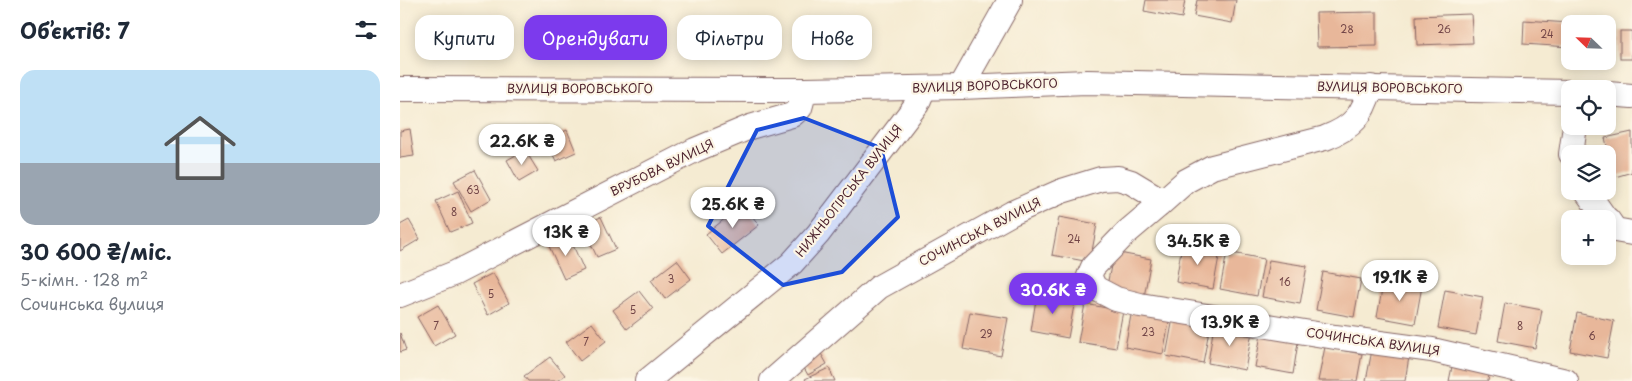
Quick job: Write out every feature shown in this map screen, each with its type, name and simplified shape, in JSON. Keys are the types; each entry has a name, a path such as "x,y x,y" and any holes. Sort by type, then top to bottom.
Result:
{"street":[{"path":"961,88 1010,0"},
{"name":"ВУЛИЦЯ ВОРОВСЬКОГО","path":"400,88 805,90 961,88 1087,82 1561,92"},
{"name":"НИЖНЬОГІРСЬКА ВУЛИЦЯ","path":"647,381 792,263 818,234 917,104 924,88"},
{"path":"1159,205 1186,181 1212,167 1326,138 1342,132 1356,121 1365,106 1371,88"},
{"name":"ВРУБОВА ВУЛИЦЯ","path":"400,295 455,273 695,150 750,127 792,115 800,108 805,90"},
{"path":"1616,95 1632,96"},
{"name":"СОЧИНСЬКА ВУЛИЦЯ","path":"772,381 879,287 1012,213 1062,191 1102,179 1118,178 1131,182 1156,197 1159,205 1126,232 1092,267 1089,276 1095,288 1116,299 1140,305 1335,337 1432,350 1566,381"},
{"path":"1616,230 1632,233"}],"highlighted area":[{"path":"804,118 881,148 898,217 842,272 783,285 708,226 757,130"}],"building":[{"path":"1146,0 1185,0 1182,18 1144,11"},
{"path":"1197,0 1236,0 1232,23 1194,16"},
{"path":"1377,12 1377,46 1317,47 1316,13"},
{"path":"1471,14 1473,43 1417,45 1416,16"},
{"path":"1524,20 1561,22 1561,46 1523,44"},
{"path":"1620,31 1632,31 1632,59 1620,59"},
{"path":"410,129 414,156 400,158 400,131"},
{"path":"567,130 576,152 556,161 546,140"},
{"path":"1632,132 1632,172 1616,177 1616,145 1607,145 1605,138"},
{"path":"525,150 538,171 519,182 507,160"},
{"path":"475,170 491,199 471,211 454,181"},
{"path":"458,191 472,223 450,232 436,201"},
{"path":"743,204 759,225 722,254 706,234"},
{"path":"601,217 616,249 597,257 582,225"},
{"path":"1059,217 1097,224 1090,262 1052,255"},
{"path":"409,220 420,239 400,251 400,225"},
{"path":"568,234 584,270 564,279 548,244"},
{"path":"1182,244 1220,251 1213,289 1176,282"},
{"path":"1114,252 1151,259 1144,297 1106,290"},
{"path":"1227,252 1264,259 1257,296 1220,289"},
{"path":"677,260 691,279 665,299 651,280"},
{"path":"1269,260 1307,266 1300,304 1262,297"},
{"path":"1323,272 1361,279 1354,317 1316,310"},
{"path":"493,273 509,303 488,315 472,284"},
{"path":"1384,279 1422,286 1415,324 1377,317"},
{"path":"1445,290 1483,297 1476,335 1438,328"},
{"path":"639,291 653,309 627,329 613,310"},
{"path":"1037,293 1075,300 1068,338 1031,331"},
{"path":"1505,303 1542,310 1535,348 1498,341"},
{"path":"1085,304 1123,311 1116,348 1078,342"},
{"path":"438,305 455,334 434,346 417,317"},
{"path":"1132,310 1170,317 1163,354 1125,347"},
{"path":"970,312 1008,318 1001,356 963,349"},
{"path":"1577,313 1614,321 1607,358 1570,351"},
{"path":"1173,318 1210,325 1203,363 1166,356"},
{"path":"592,323 606,341 580,361 566,342"},
{"path":"1214,325 1252,332 1245,370 1208,363"},
{"path":"1262,329 1299,336 1293,374 1255,367"},
{"path":"400,333 406,350 400,352"},
{"path":"1325,347 1362,354 1357,381 1318,381"},
{"path":"819,350 827,364 808,375 800,361"},
{"path":"1372,350 1409,357 1405,381 1366,381"},
{"path":"550,357 565,375 557,381 528,381 524,376"},
{"path":"1453,362 1490,369 1488,381 1449,381"},
{"path":"829,368 835,381 806,381 805,379"}]}
